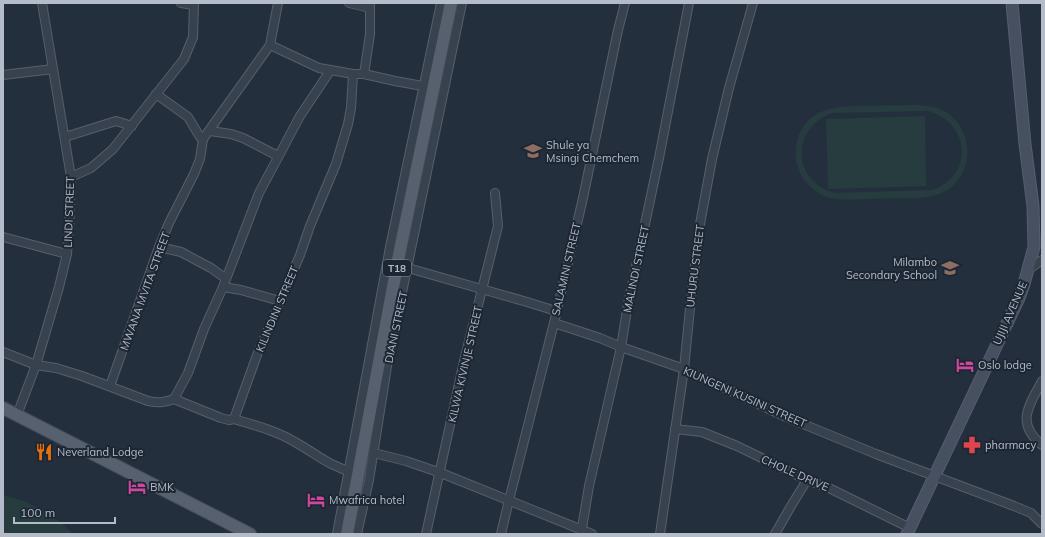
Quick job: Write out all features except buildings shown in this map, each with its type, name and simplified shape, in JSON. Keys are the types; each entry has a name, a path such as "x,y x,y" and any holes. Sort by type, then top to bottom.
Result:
{"main road":[{"name":"T18","path":"347,534 354,472 399,255 428,87 451,3"},
{"name":"UJIJI AVENUE","path":"909,531 1019,298 1034,247 1033,206 1025,144 1012,3"},
{"path":"3,408 250,534"}],"street":[{"name":"LINDI STREET","path":"17,415 36,365 59,286 67,254 71,202 71,177 42,3"},
{"path":"71,177 91,168 113,149 184,59 190,48 193,37 194,4 181,3"},
{"name":"MWANA MVITA STREET","path":"110,386 159,247 200,159 203,140 270,45 278,3"},
{"path":"348,3 370,5 370,34 364,74"},
{"path":"270,45 319,68 330,71 364,74 428,87 440,3"},
{"name":"DIANI STREET","path":"357,534 374,453 388,360 462,3"},
{"name":"SALAMINI STREET","path":"501,534 554,323 583,198 625,3"},
{"name":"MALINDI STREET","path":"582,532 589,486 621,347 628,304 650,203 689,3"},
{"name":"UHURU STREET","path":"660,534 684,369 700,224 712,159 727,95 753,3"},
{"path":"3,75 53,69"},
{"path":"3,352 36,365 56,368 110,386 148,401 165,403 174,399 188,373 204,329 259,193 300,116 330,71"},
{"name":"KILINDINI STREET","path":"234,419 255,361 336,164 348,124 351,108 353,74"},
{"path":"156,94 187,116 203,140"},
{"path":"65,137 116,121 132,126"},
{"path":"210,131 230,134 243,138 278,156"},
{"name":"KILWA KIVINJE STREET","path":"426,534 441,473 464,362 498,226 495,193"},
{"path":"3,236 67,254"},
{"path":"159,247 182,252 211,268 224,282 241,290 280,301"},
{"path":"1028,270 1042,260"},
{"path":"408,268 556,311"},
{"name":"KIUNGENI KUSINI STREET","path":"554,323 600,338 684,369 786,417 1014,506 1031,514 1042,524"},
{"path":"1042,382 1032,400 1026,416 1026,421 1033,436 1042,445"},
{"path":"1032,400 1042,394"},
{"path":"174,399 221,418 229,420 234,419 283,436 329,464 354,472 337,534"},
{"name":"CHOLE DRIVE","path":"675,429 702,432 737,446 807,480 829,488 909,531"},
{"path":"374,453 406,461 441,473 509,500 582,532 592,534"},
{"path":"775,534 807,480"}],"green space":[{"path":"849,106 930,106 946,112 955,119 962,129 966,139 967,161 957,181 949,189 936,195 923,198 843,199 827,197 820,194 803,178 796,160 797,141 802,129 809,120 817,114 838,107","holes":["928,111 942,117 953,126 959,138 962,150 961,162 955,173 946,183 932,190 835,193 821,187 810,178 804,166 802,154 803,142 809,130 819,120 832,113"]},
{"path":"925,116 926,186 828,189 826,119"},
{"path":"3,495 32,505 50,514 73,534 3,534"}],"place":[{"name":"Shule ya Msingi Chemchem","path":"533,151"},
{"name":"Milambo Secondary School","path":"950,268"},
{"name":"Oslo lodge","path":"965,365"},
{"name":"pharmacy","path":"972,445"},
{"name":"Neverland Lodge","path":"44,452"},
{"name":"BMK","path":"137,487"},
{"name":"Mwafrica hotel","path":"316,500"}]}
